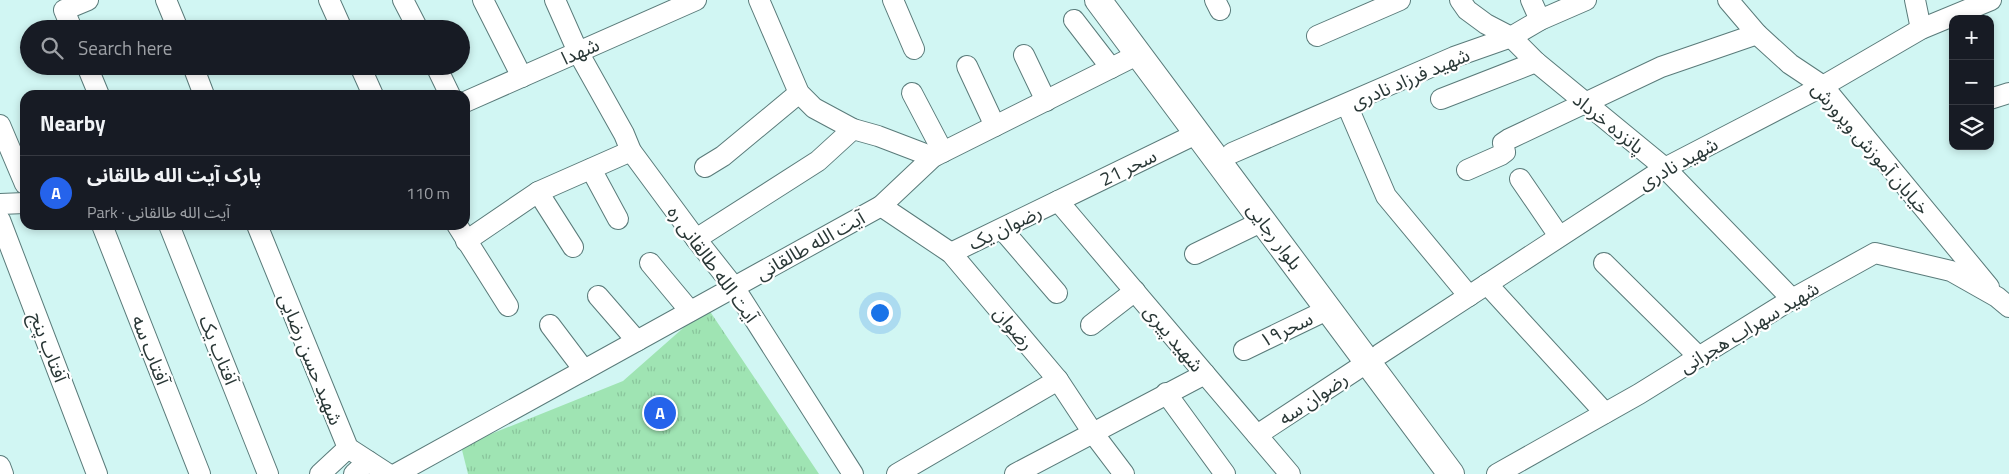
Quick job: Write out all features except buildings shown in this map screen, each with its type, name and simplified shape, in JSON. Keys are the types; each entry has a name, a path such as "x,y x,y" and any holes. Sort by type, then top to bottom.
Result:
{"main road":[{"name":"بلوار رجایی","path":"1098,0 1329,309 1374,358"},
{"name":"بلوار رجایی","path":"1120,0 1232,153 1454,474"}],"street":[{"path":"68,20 64,10 88,0"},
{"path":"166,0 174,20"},
{"path":"329,0 338,20"},
{"path":"404,0 414,20"},
{"path":"483,0 522,77"},
{"name":"آیت الله طالقانی ره","path":"555,0 578,52 631,151 734,287 852,474"},
{"name":"شهدا","path":"470,100 696,0"},
{"path":"758,0 799,93 814,108 853,129 938,154"},
{"path":"893,0 914,49"},
{"path":"1317,36 1400,0"},
{"name":"پانزده خرداد","path":"1460,0 1467,10 1486,24 1511,37 1536,62 1665,168 1792,299"},
{"path":"1531,0 1540,20"},
{"name":"شهید فرزاد نادری","path":"1232,153 1347,105 1454,57 1511,37 1540,20 1586,0"},
{"name":"خیابان آموزش وپرورش","path":"1728,0 1757,34 1790,64 1823,86 2005,300"},
{"path":"1915,0 1921,29"},
{"name":"شهید نادری","path":"1374,358 1665,168 1823,86 1921,29 1991,0"},
{"path":"1074,20 1111,68"},
{"path":"1467,170 1501,155 1505,152 1503,143 1509,139 1661,67 1757,34"},
{"name":"آیت الله طالقانی","path":"396,474 881,206 938,154 1139,54"},
{"path":"1024,55 1046,100"},
{"path":"1441,99 1536,62"},
{"path":"967,66 995,126"},
{"path":"91,75 97,90"},
{"path":"196,75 202,90"},
{"path":"364,75 371,90"},
{"path":"440,75 448,90"},
{"path":"705,167 723,156 799,93"},
{"path":"912,93 938,154"},
{"path":"1994,98 2009,93"},
{"path":"1347,105 1386,196 1469,296"},
{"path":"0,125 20,172"},
{"path":"696,239 818,161 853,129"},
{"name":"سحر 21","path":"1058,201 1198,133"},
{"path":"470,229 538,192 631,151"},
{"path":"591,169 618,219"},
{"path":"1520,178 1559,236"},
{"path":"538,192 573,247"},
{"name":"رضوان یک","path":"951,253 1058,201"},
{"name":"شهید پیری","path":"1058,201 1290,474"},
{"path":"0,204 20,203"},
{"name":"رضوان","path":"881,206 951,253 1058,380 1093,433 1124,474"},
{"name":"آفتاب پنج","path":"0,220 97,474"},
{"path":"1195,254 1264,221"},
{"path":"1002,228 1057,293"},
{"name":"آفتاب سه","path":"104,230 200,474"},
{"name":"آفتاب یک","path":"171,230 268,474"},
{"name":"شهید حسن رضایی","path":"259,230 348,448 361,467 388,474"},
{"path":"462,233 508,306"},
{"name":"شهید سهراب هجرانی","path":"1497,474 1605,413 1792,299 1875,253 1951,271 2005,300"},
{"path":"650,263 690,311"},
{"path":"1604,264 1699,357"},
{"path":"1487,284 1605,413"},
{"path":"1091,325 1135,291"},
{"path":"598,296 637,341"},
{"name":"سحر۱۹","path":"1244,350 1329,309"},
{"path":"550,325 584,370"},
{"name":"رضوان سه","path":"1258,435 1374,358"},
{"path":"1015,474 1205,374"},
{"path":"897,474 1058,380"},
{"path":"1166,393 1225,474"},
{"path":"320,474 348,448"},
{"path":"0,466 3,474"}],"green space":[{"path":"707,307 819,474 468,474 461,446 623,381"}],"place":[{"name":"پارک آیت الله طالقانی","path":"660,413"}]}
